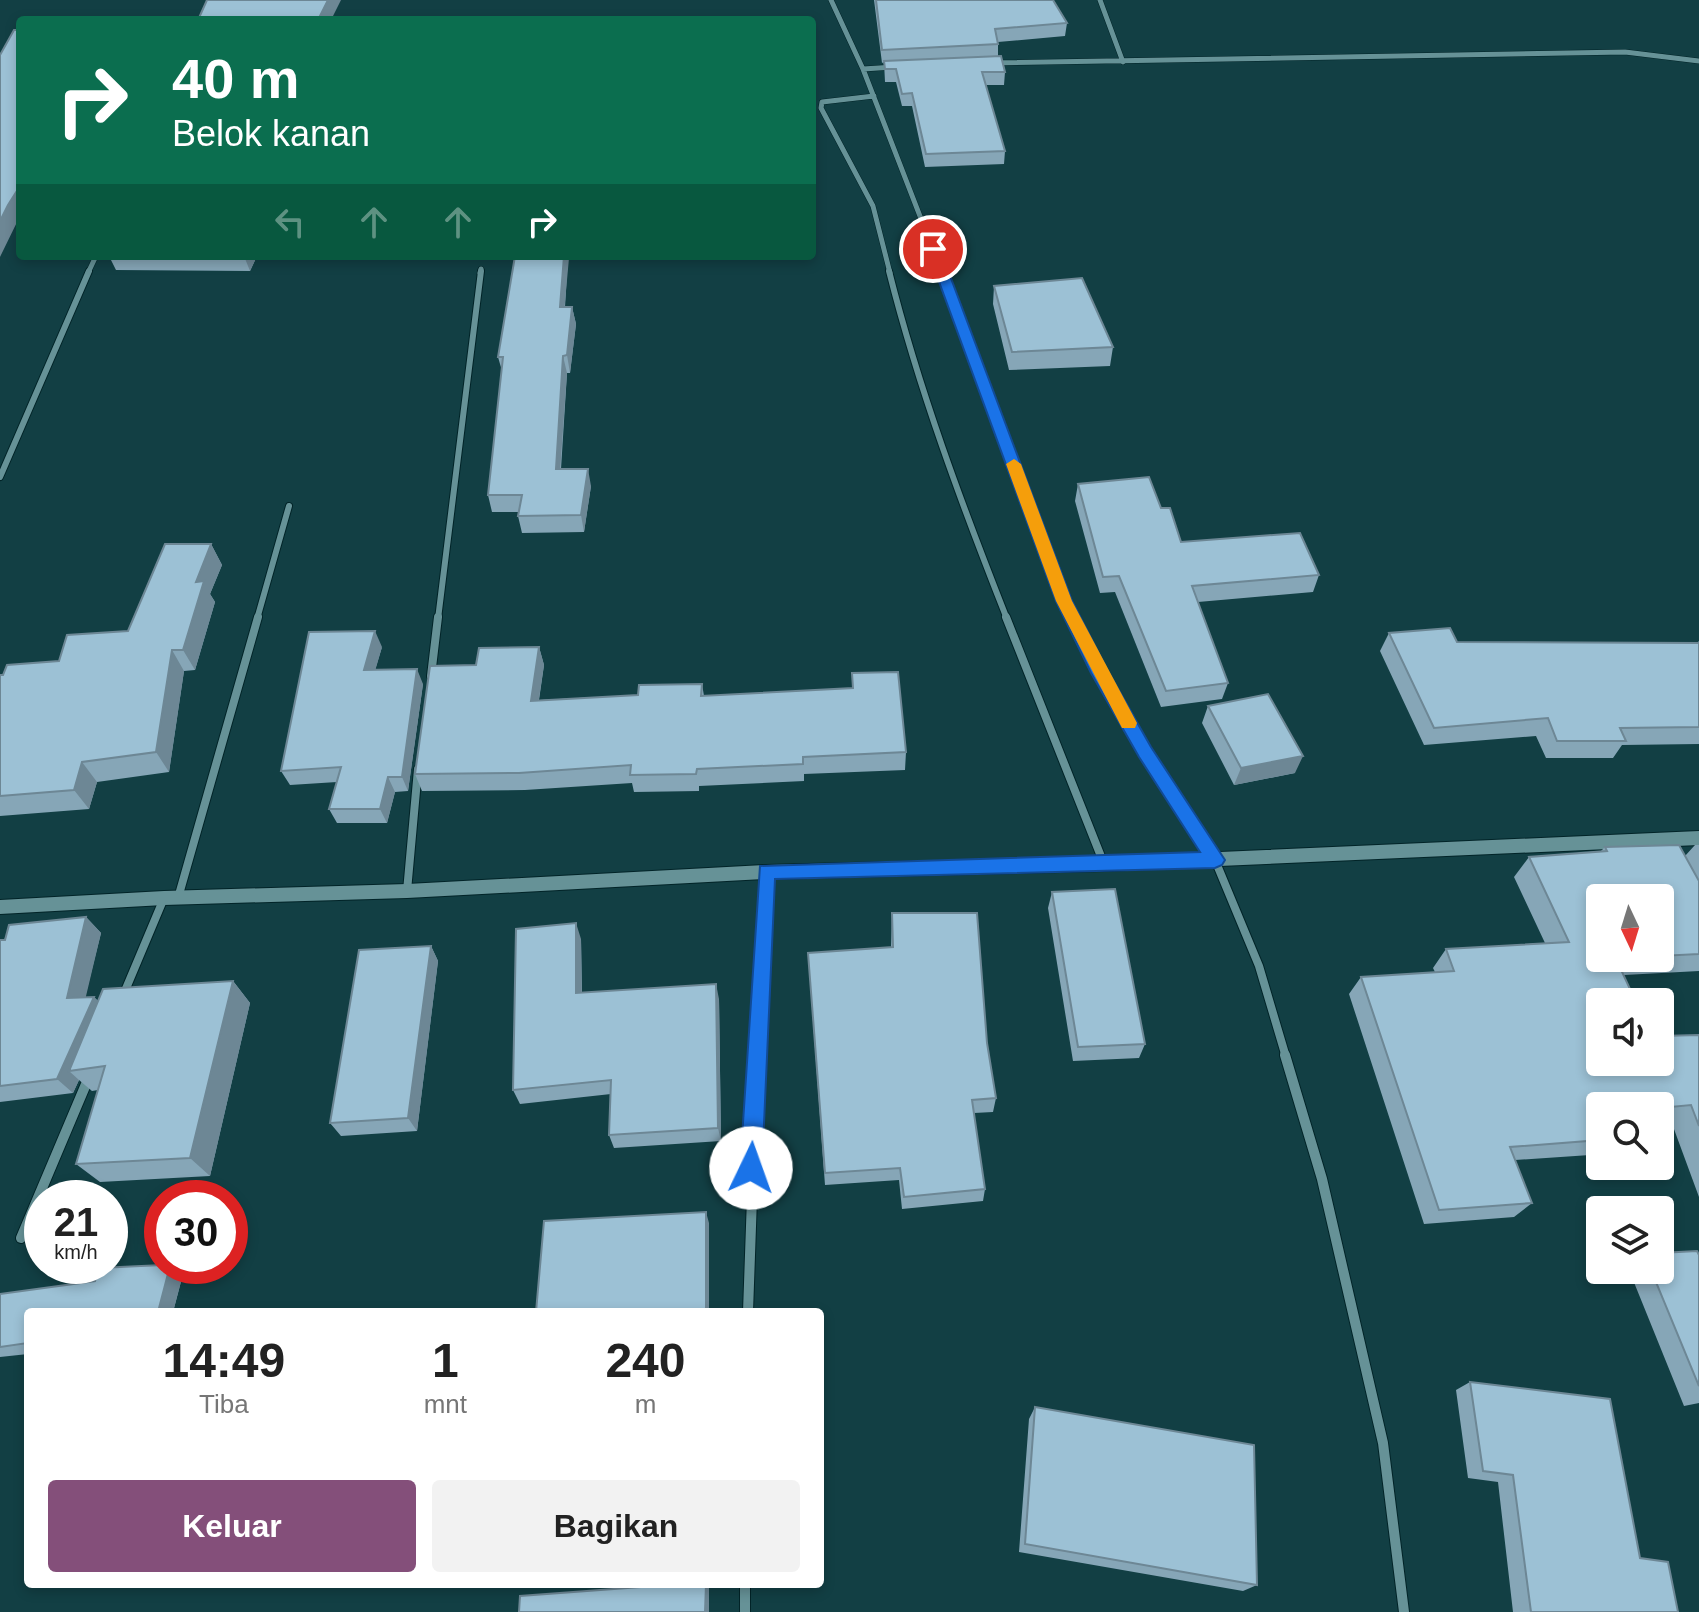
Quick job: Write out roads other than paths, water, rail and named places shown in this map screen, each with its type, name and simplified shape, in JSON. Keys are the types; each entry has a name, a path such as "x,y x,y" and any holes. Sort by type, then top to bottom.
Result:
{"street":[{"path":"831,0 874,96 1064,601 1145,752 1215,860 1259,966 1322,1179 1383,1443 1404,1612"},
{"path":"1100,0 1123,62"},
{"path":"990,63 1625,52 1699,61"},
{"path":"863,69 895,67"},
{"path":"874,96 822,102 821,108 873,206 908,347 965,512 1104,864"},
{"path":"0,477 94,260"},
{"path":"430,684 481,269"},
{"path":"117,1011 171,898 289,506"},
{"path":"407,891 419,762"},
{"path":"0,907 407,891 766,872 1659,846 1699,838"},
{"path":"748,1308 751,1168 766,872"},
{"path":"21,1238 93,1068"},
{"path":"745,1588 745,1612"}]}
